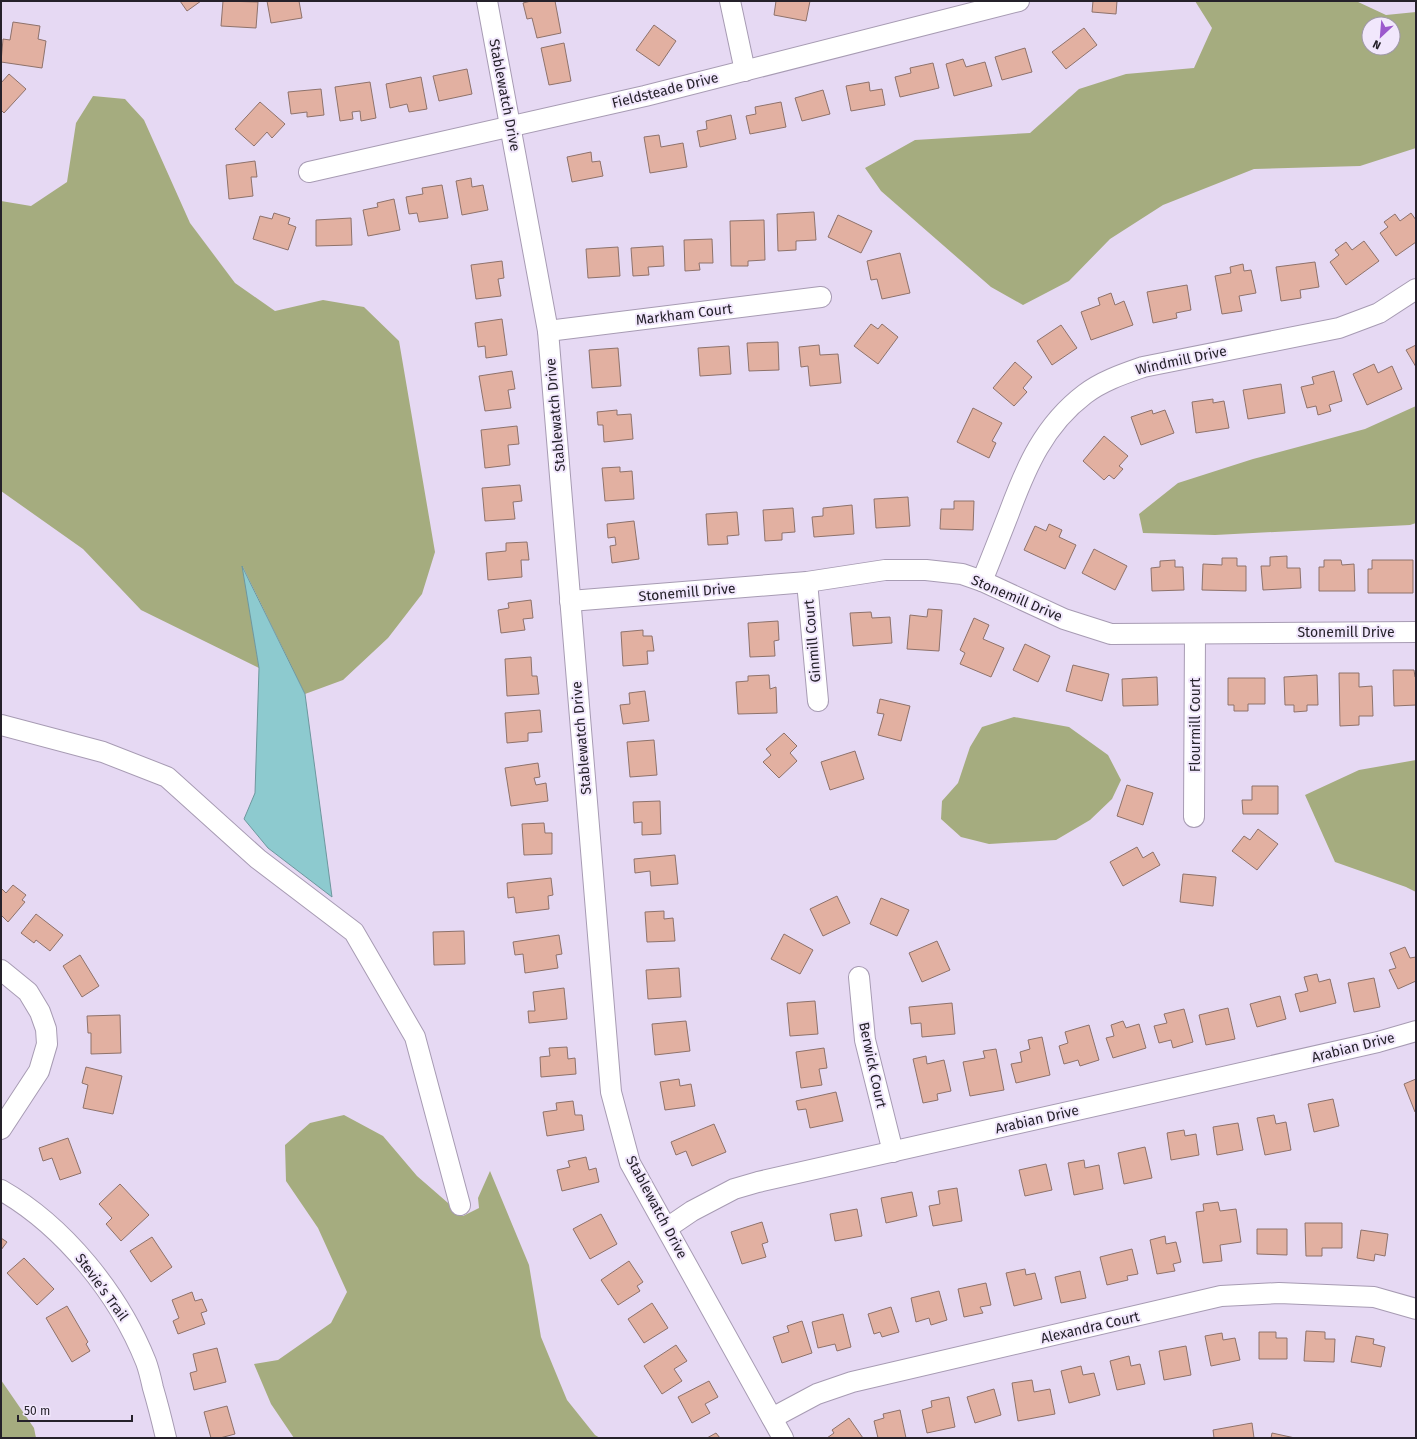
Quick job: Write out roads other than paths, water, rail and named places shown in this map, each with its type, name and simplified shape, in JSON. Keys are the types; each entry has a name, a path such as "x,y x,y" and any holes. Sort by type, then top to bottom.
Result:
{"street":[{"name":"Stablewatch Drive","path":"487,1 548,331 611,1092 630,1163 783,1438"},
{"path":"730,1 745,71"},
{"name":"Fieldsteade Drive","path":"309,172 645,96 1018,1"},
{"name":"Windmill Drive","path":"982,581 1023,476 1039,445 1058,419 1086,394 1112,378 1143,367 1339,328 1379,313 1416,289"},
{"name":"Markham Court","path":"548,331 820,297"},
{"name":"Stonemill Drive","path":"570,601 807,582 885,570 926,570 962,574 982,581 1064,619 1111,634 1416,632"},
{"name":"Ginmill Court","path":"807,582 818,700"},
{"name":"Flourmill Court","path":"1194,816 1195,634"},
{"path":"1,725 103,752 167,777 258,859 354,932 415,1037 460,1205"},
{"path":"1,970 28,992 40,1012 46,1029 47,1044 40,1071 1,1129"},
{"name":"Berwick Court","path":"859,977 865,1040 893,1152"},
{"name":"Arabian Drive","path":"667,1228 692,1211 734,1189 1378,1042 1416,1031"},
{"name":"Stevie’s Trail","path":"1,1190 46,1223 76,1251 104,1285 130,1325 147,1363 166,1438"},
{"name":"Alexandra Court","path":"772,1418 817,1394 852,1382 1221,1296 1279,1293 1374,1297 1416,1309"}]}
